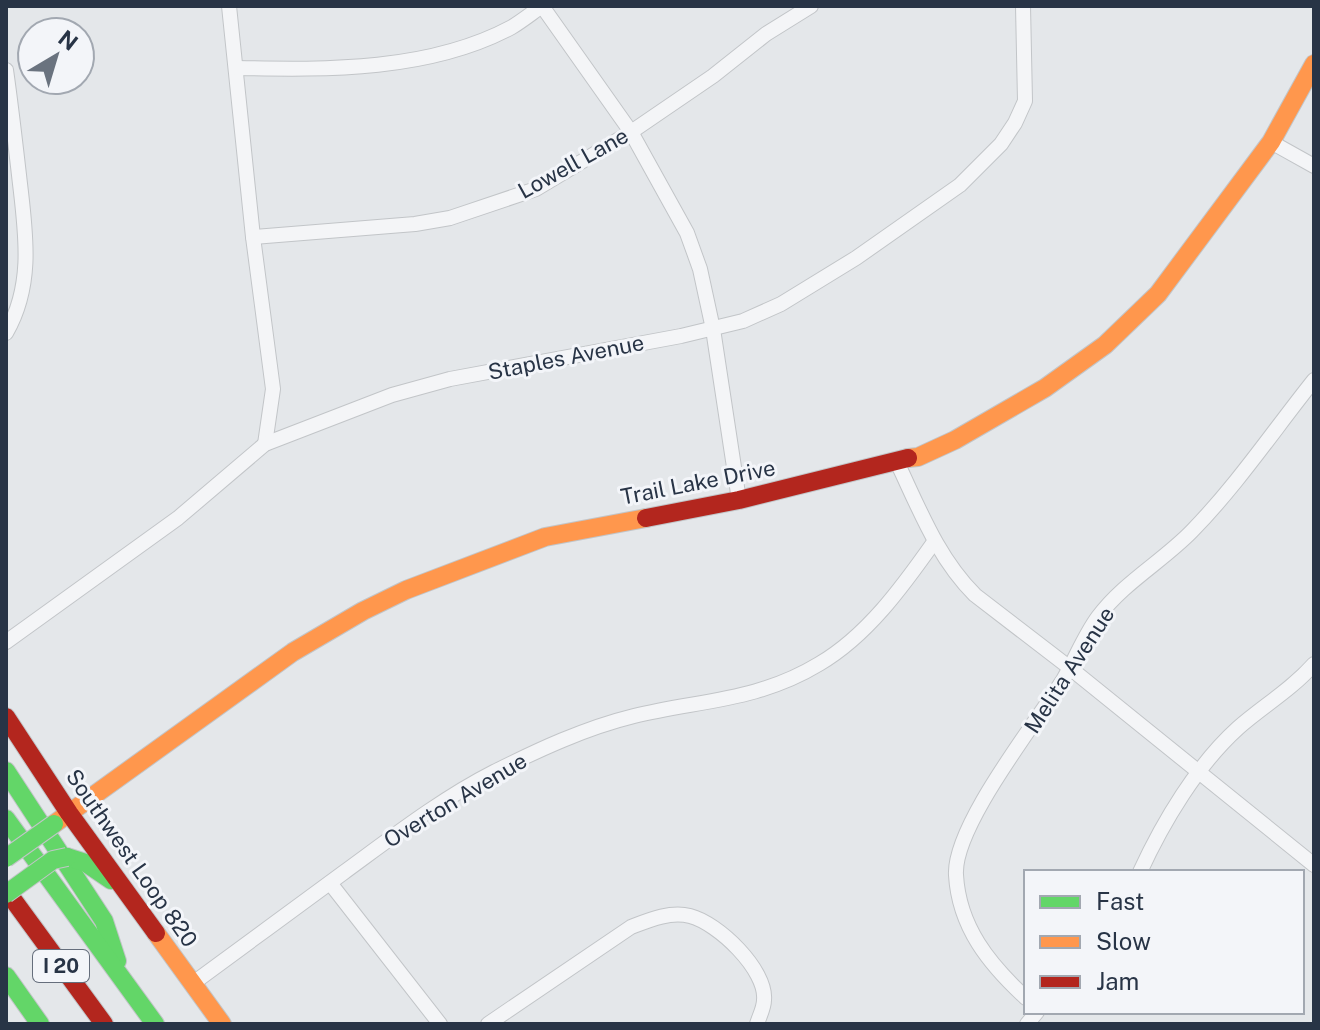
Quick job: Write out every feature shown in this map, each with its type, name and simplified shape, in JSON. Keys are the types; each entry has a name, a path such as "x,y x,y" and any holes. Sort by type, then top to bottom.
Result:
{"main road":[{"name":"Trail Lake Drive","path":"6,858 293,652 406,590 545,537 739,500 918,457 955,440 1045,388 1105,345 1158,294 1271,142 1314,64"},
{"name":"Southwest Loop 820","path":"6,717 62,818 124,889 222,1024"},
{"path":"6,771 104,921 123,982"},
{"name":"I 20","path":"6,819 155,1024"},
{"path":"6,892 53,860 67,857 86,863 124,889"},
{"name":"I 20","path":"6,892 104,1024"},
{"path":"6,976 40,1024"}],"street":[{"path":"229,6 253,237 273,389 265,444"},
{"path":"237,68 312,70 405,61 462,48 512,27 542,6 631,132 687,233 700,269 713,329 739,500"},
{"name":"Lowell Lane","path":"253,237 364,229 450,218 536,189 631,132 713,76 766,34 811,6"},
{"name":"Staples Avenue","path":"6,642 178,518 265,444 392,395 450,379 743,321 781,304 856,258 960,185 1001,144 1015,123 1025,101 1023,6"},
{"path":"6,70 28,251 22,296 16,316 6,333"},
{"path":"1271,142 1314,166"},
{"name":"Melita Avenue","path":"1024,996 1002,977 972,936 963,915 957,863 959,851 980,806 1070,668 1097,617 1211,511 1314,380"},
{"path":"896,460 934,542 961,581 975,595 1314,865"},
{"name":"Overton Avenue","path":"192,984 434,809 490,774 542,748 634,716 746,696 821,664 869,623 934,542"},
{"path":"1141,870 1164,824 1200,773 1239,727 1285,694 1314,664"},
{"path":"330,883 440,1024"},
{"path":"488,1024 620,934 651,919 688,915 721,932 756,973 765,998 757,1024"}],"traffic: fast":[{"path":"6,771 104,921 117,961"},
{"path":"6,819 155,1024"},
{"path":"6,858 54,824"},
{"path":"67,857 86,863 111,880"},
{"path":"6,894 53,860 67,857"},
{"path":"6,976 40,1024"}],"traffic: slow":[{"path":"908,458 918,457 955,440 1045,388 1105,345 1158,294 1271,142 1314,64"},
{"path":"54,824 293,652 363,611 406,590 545,537 646,518"},
{"path":"156,933 222,1024"}],"traffic: jam":[{"path":"646,518 739,500 908,458"},
{"path":"6,717 69,813 156,933"},
{"path":"6,890 104,1024"}]}
